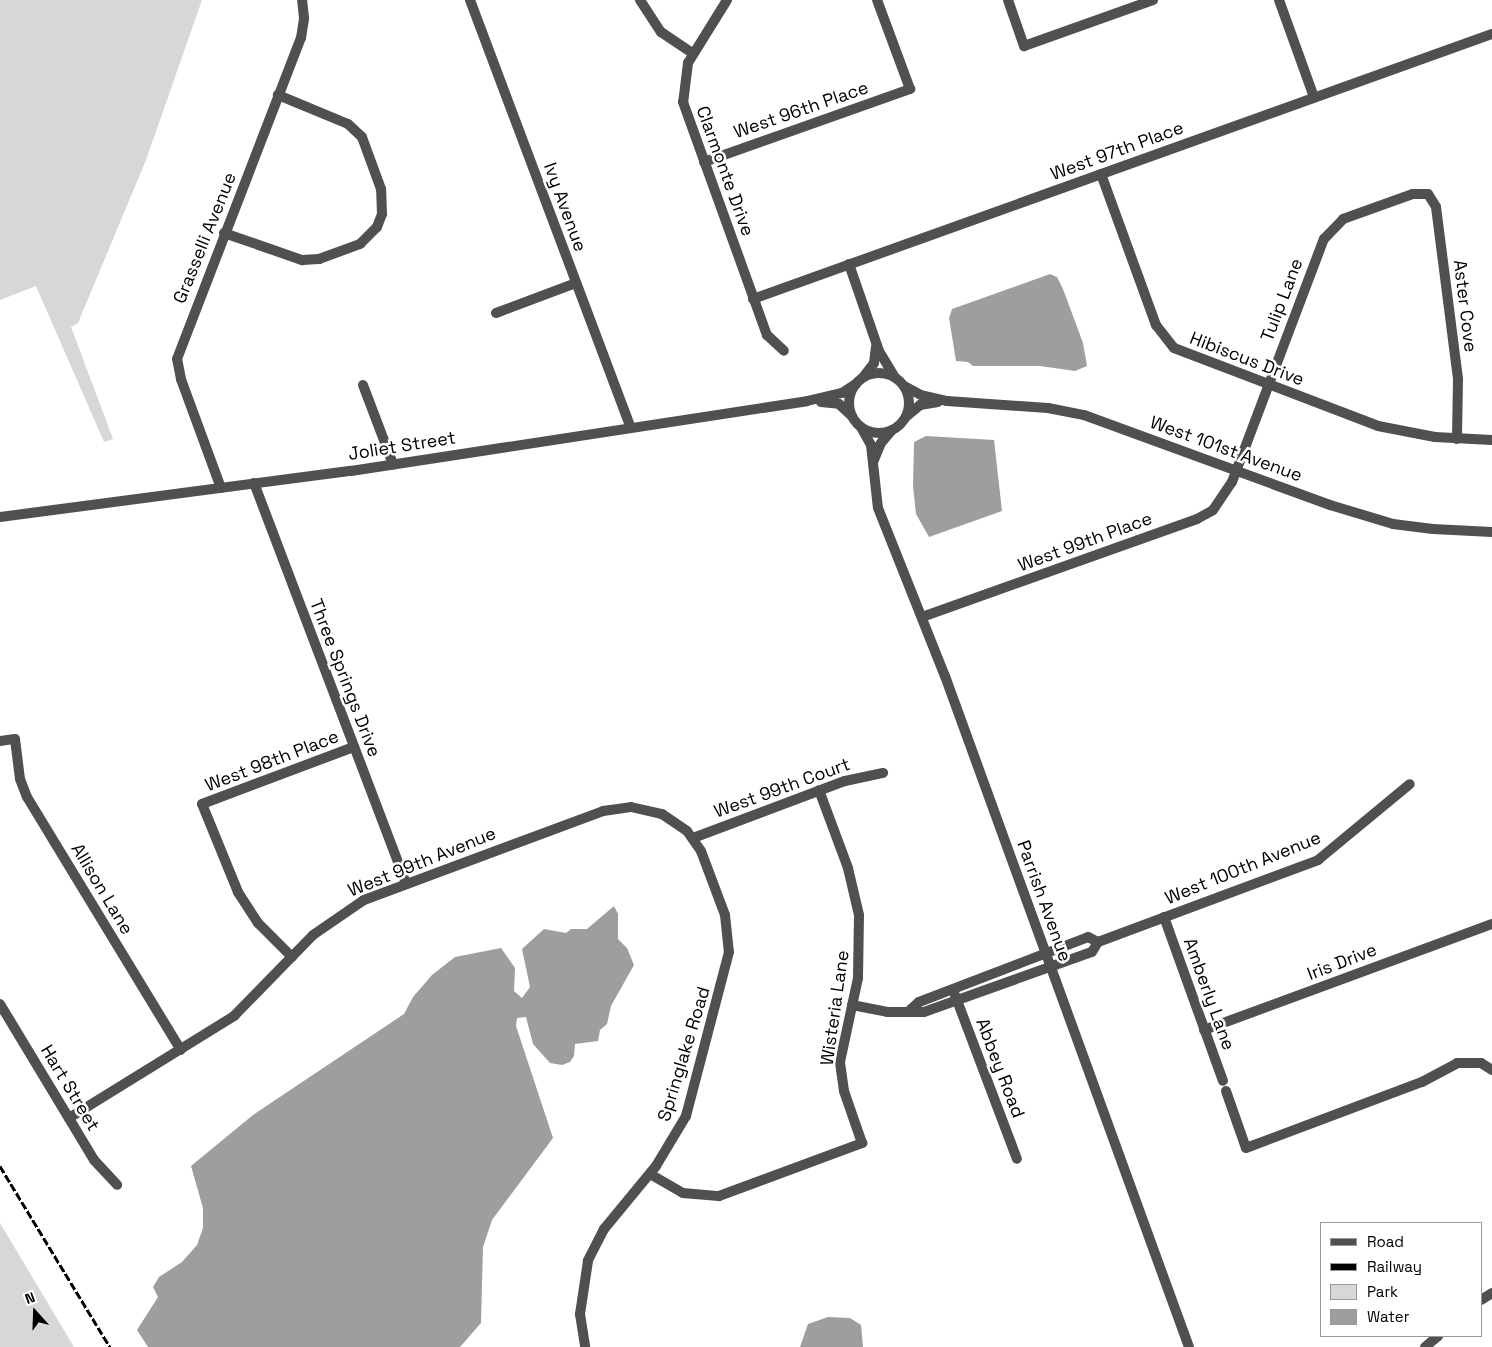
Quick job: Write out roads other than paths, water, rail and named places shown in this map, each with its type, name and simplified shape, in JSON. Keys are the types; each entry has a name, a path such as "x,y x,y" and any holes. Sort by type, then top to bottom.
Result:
{"street":[{"name":"Grasselli Avenue","path":"221,488 181,379 177,359 224,233 301,38 304,18 302,0"},
{"name":"Ivy Avenue","path":"470,0 630,426"},
{"path":"640,0 661,32 692,53"},
{"name":"Clarmonte Drive","path":"727,0 692,53 684,75 683,102 767,335 784,351"},
{"name":"West 96th Place","path":"704,162 910,88 877,0"},
{"path":"1008,0 1024,46 1153,0"},
{"path":"1279,0 1314,97"},
{"name":"West 97th Place","path":"754,299 1492,34"},
{"path":"224,233 302,260 313,260 360,244 377,227 382,214 381,188 362,137 348,124 278,95"},
{"name":"Hibiscus Drive","path":"1101,174 1164,338 1187,355 1378,426 1457,439 1492,440"},
{"name":"Tulip Lane","path":"1236,470 1328,233 1343,219 1413,194"},
{"name":"Aster Cove","path":"1413,194 1428,194 1436,207 1458,379 1457,439"},
{"path":"849,264 876,344 885,364 904,386 909,405 904,419"},
{"path":"496,313 576,284"},
{"path":"852,416 850,398 859,381 874,362 876,344"},
{"path":"859,381 882,373 896,378"},
{"name":"Joliet Street","path":"0,517 393,464 630,426 808,401 842,393 859,381"},
{"path":"363,385 393,464"},
{"name":"West 101st Avenue","path":"904,386 921,395 947,401 1074,412 1345,510 1392,524 1492,532"},
{"name":"Joliet Street","path":"808,401 837,404 852,416"},
{"name":"West 101st Avenue","path":"904,419 920,405 947,401"},
{"name":"Parrish Avenue","path":"852,416 862,427 871,445 878,508 922,617 1047,954 1189,1347"},
{"name":"Parrish Avenue","path":"873,465 880,443 904,419"},
{"path":"862,427 880,433 894,429"},
{"name":"West 99th Place","path":"922,617 1203,516 1223,499 1236,470"},
{"name":"Three Springs Drive","path":"254,483 406,884"},
{"name":"Allison Lane","path":"0,741 15,739 20,778 27,797 181,1050"},
{"name":"West 98th Place","path":"292,957 258,923 238,892 202,804 354,747"},
{"name":"West 99th Court","path":"693,838 854,778 883,773"},
{"name":"West 100th Avenue","path":"852,1006 887,1012 910,1010 924,1012 1051,965 1092,952 1098,942 1318,860 1410,784"},
{"name":"Wisteria Lane","path":"650,1174 683,1194 718,1196 862,1143 841,1078 842,1048 852,1006 860,953 857,905 848,868 819,790"},
{"name":"West 99th Avenue","path":"70,1118 234,1016 313,935 346,910 406,884 593,814 622,807 662,814 693,838"},
{"name":"Springlake Road","path":"585,1347 580,1314 588,1261 604,1229 650,1174 676,1137 686,1116 729,952 726,915 693,838"},
{"name":"Amberly Lane","path":"1164,917 1246,1148 1422,1082 1457,1063 1481,1063 1492,1070"},
{"name":"Iris Drive","path":"1204,1030 1492,924"},
{"name":"West 100th Avenue","path":"910,1010 919,1002 1088,937 1098,942"},
{"name":"Abbey Road","path":"952,989 1017,1159"},
{"name":"Hart Street","path":"0,1004 99,1167 117,1185"},
{"path":"1425,1347 1437,1337"}],"water":[{"path":"1050,274 1057,277 1063,289 1083,343 1087,366 1075,371 1040,366 973,366 968,362 956,361 949,318 952,309"},
{"path":"926,436 994,440 1002,511 929,537 916,514 913,486 914,442"},
{"path":"614,906 618,914 618,939 627,948 634,965 611,1006 607,1024 600,1030 598,1041 575,1044 574,1056 570,1062 562,1065 550,1063 533,1044 526,1017 517,1018 516,1026 553,1138 492,1220 483,1247 481,1323 460,1347 148,1347 137,1330 158,1297 153,1287 159,1277 182,1262 197,1245 203,1228 203,1208 191,1166 253,1115 404,1014 413,997 432,975 455,957 501,948 515,968 514,991 522,998 530,987 522,949 544,929 566,933 571,929 587,929"},
{"path":"828,1317 850,1318 861,1325 863,1347 800,1347 808,1324"}],"railway":[{"path":"0,1166 110,1347"}]}
